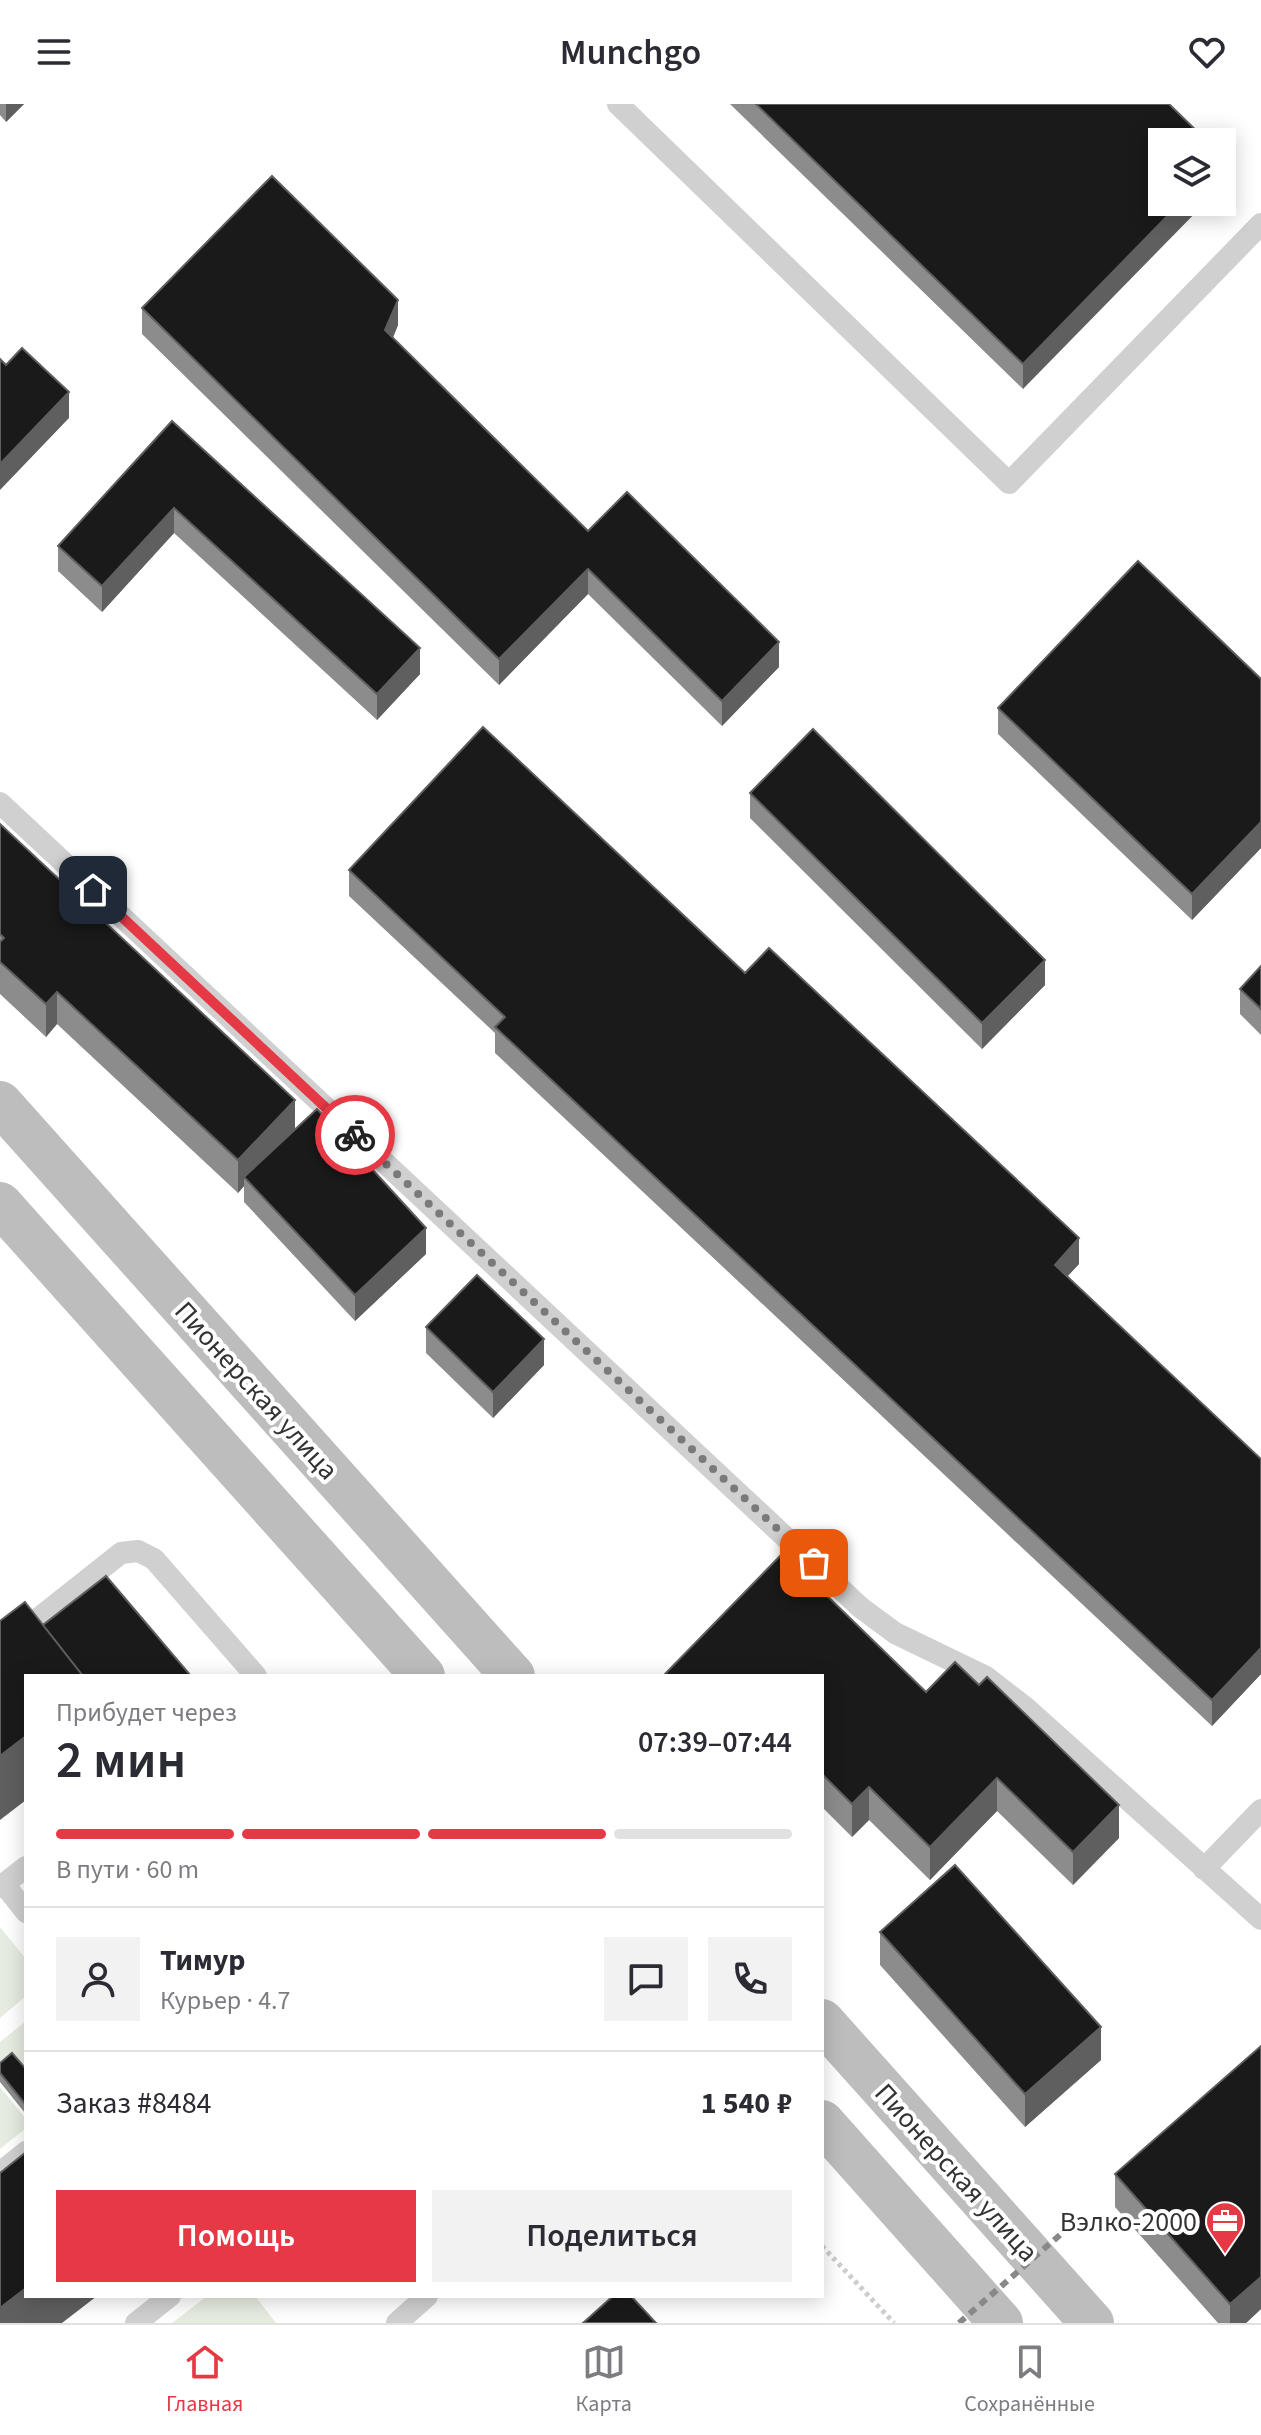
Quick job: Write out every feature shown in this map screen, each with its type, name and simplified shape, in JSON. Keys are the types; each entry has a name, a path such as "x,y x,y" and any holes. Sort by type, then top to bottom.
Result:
{"main road":[{"name":"Пионерская улица","path":"0,1103 511,1674"},
{"path":"0,1204 421,1674"},
{"name":"Пионерская улица","path":"824,2023 1092,2323"},
{"path":"824,2124 1001,2323"}],"lane":[{"path":"618,104 1009,483 1261,224"},
{"path":"0,803 860,1607 895,1633 986,1677 1026,1708 1261,1919"},
{"path":"0,1649 121,1553 138,1551 154,1559 254,1674"},
{"path":"1204,1869 1261,1810"},
{"path":"24,1869 2,1886 24,1910"},
{"path":"0,2173 24,2154"},
{"path":"136,2323 167,2298"},
{"path":"397,2323 425,2298"}],"path":[{"path":"824,2248 894,2323"}],"shaded area":[{"path":"0,1927 24,1957 24,1998 0,2018"},
{"path":"24,2023 24,2072 0,2068 0,2042"},
{"path":"0,2087 24,2117 24,2130 0,2149"},
{"path":"204,2298 257,2298 276,2323 172,2323"}],"building":[{"path":"756,104 1169,104 1194,128 1148,128 1148,216 1167,216 1023,364"},
{"path":"272,176 398,300 385,330 588,531 627,492 779,642 722,701 588,569 499,659 142,308"},
{"path":"22,348 69,392 0,464 0,359 6,365"},
{"path":"172,421 420,648 377,694 174,508 102,586 58,546"},
{"path":"1138,561 1261,679 1261,822 1192,894 998,708"},
{"path":"483,727 745,973 769,948 1079,1238 1055,1265 1261,1459 1261,1648 1212,1700 495,1027 505,1017 349,870"},
{"path":"813,729 1045,960 982,1023 750,793"},
{"path":"0,824 295,1100 238,1160 57,992 46,1004 0,962 0,942 4,938 0,934"},
{"path":"1261,966 1261,1009 1240,989"},
{"path":"317,1109 426,1228 355,1295 244,1177"},
{"path":"477,1275 544,1339 493,1392 426,1327"},
{"path":"783,1553 926,1692 955,1662 979,1685 987,1677 1119,1805 1073,1852 997,1778 930,1847 869,1787 852,1804 824,1776 824,1674 665,1674"},
{"path":"106,1576 189,1674 81,1674 43,1625"},
{"path":"25,1602 81,1674 24,1674 24,1738 0,1756 0,1621"},
{"path":"955,1865 1101,2027 1025,2094 880,1932"},
{"path":"1261,2046 1261,2277 1230,2304 1115,2174"},
{"path":"12,2053 24,2067 24,2103 0,2073 0,2063"},
{"path":"24,2154 24,2290 0,2308 0,2173"},
{"path":"611,2298 633,2298 656,2323 583,2323"}],"railway":[{"path":"959,2323 1069,2227"}],"way so far":[{"path":"355,1135 814,1563"}],"place":[{"name":"Вэлко-2000","path":"1225,2255"}],"route":[{"path":"93,890 355,1135"}]}
